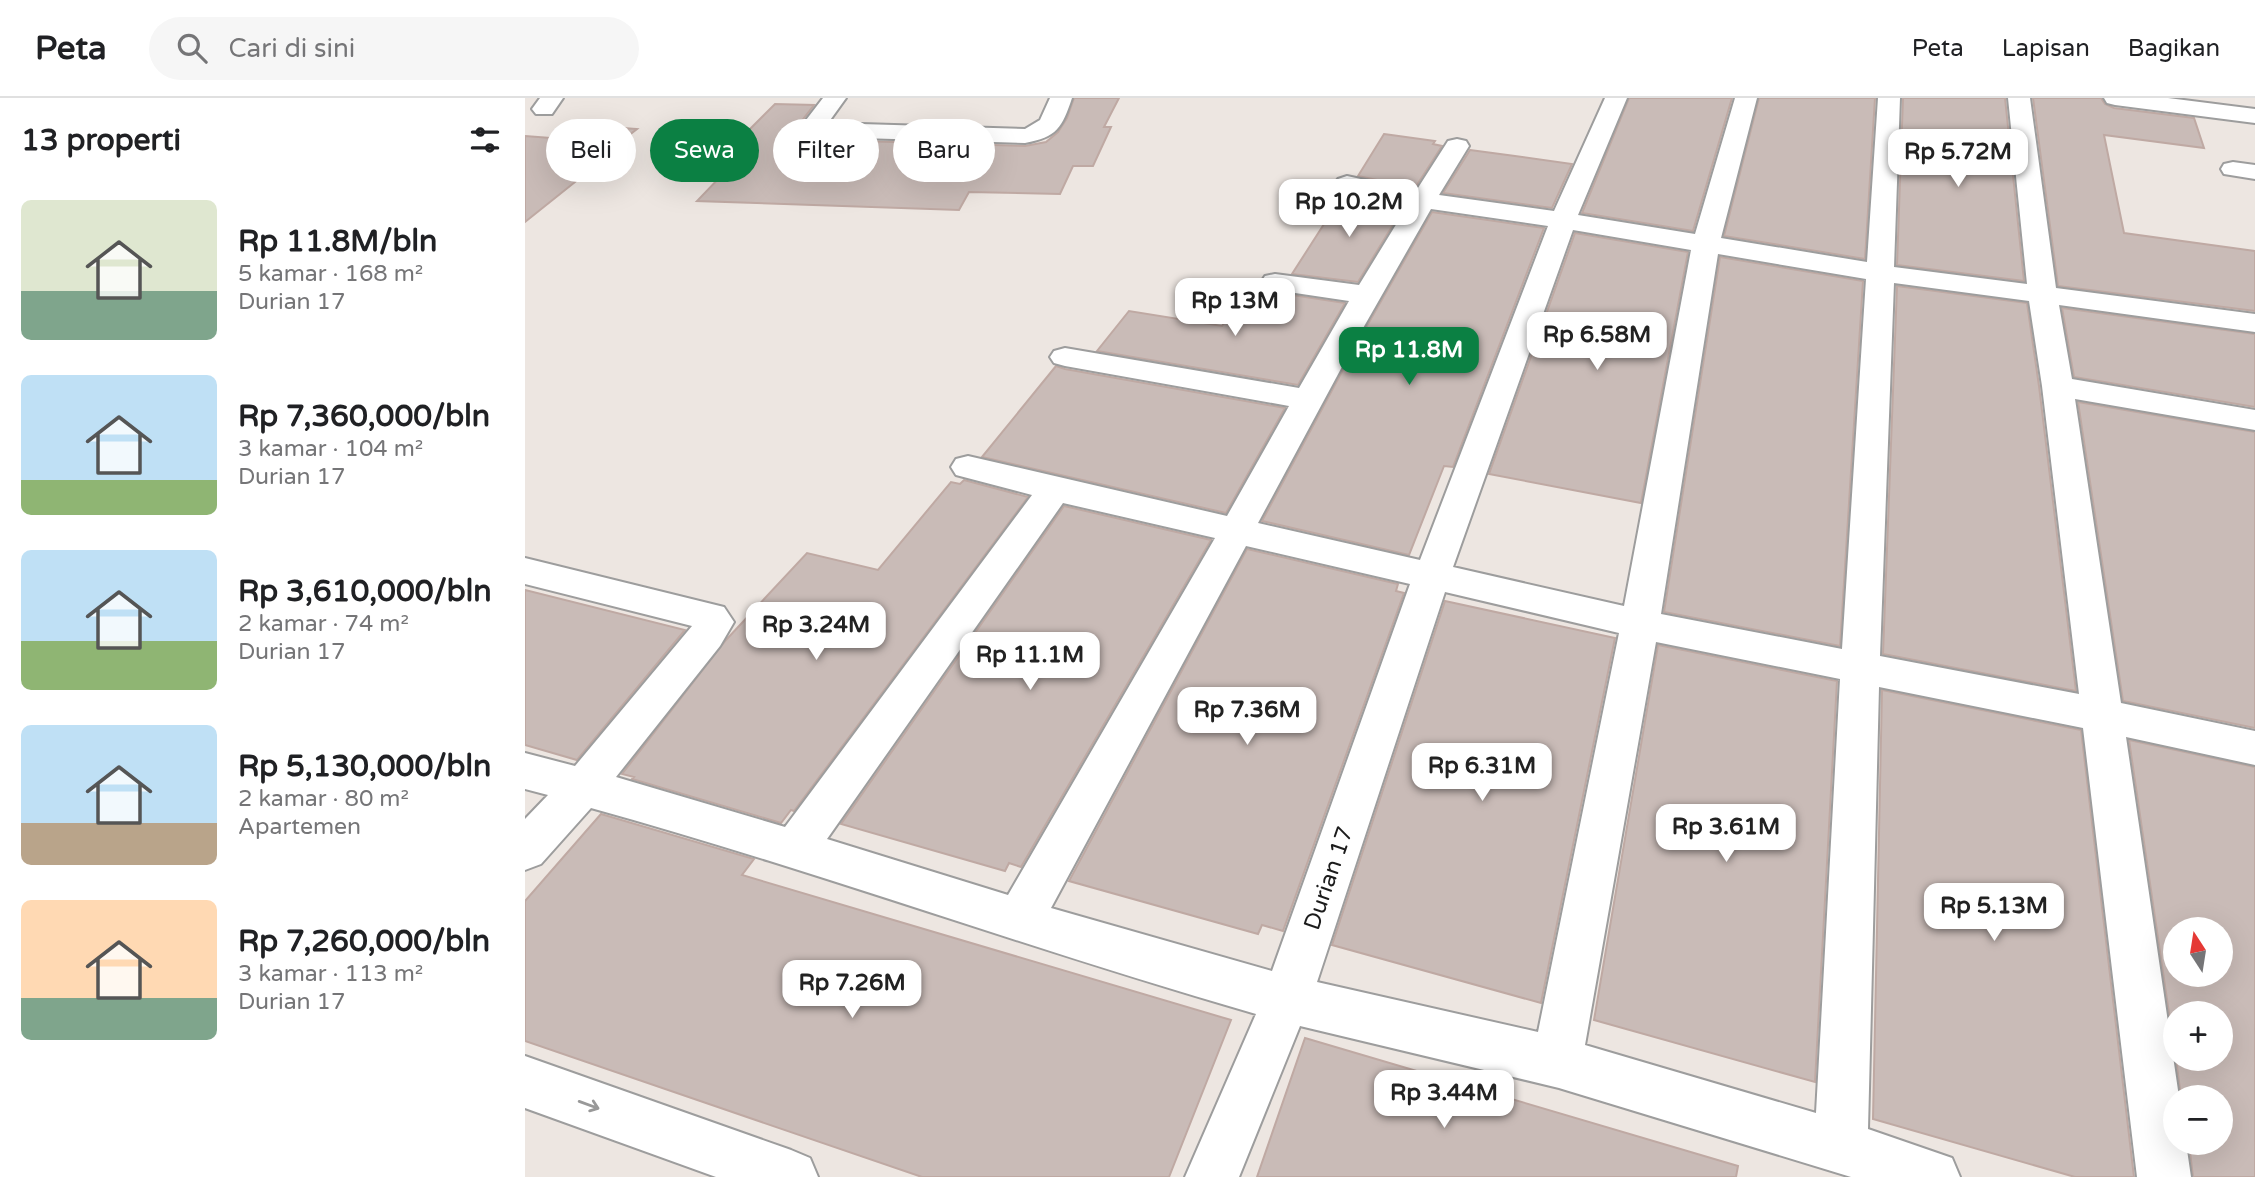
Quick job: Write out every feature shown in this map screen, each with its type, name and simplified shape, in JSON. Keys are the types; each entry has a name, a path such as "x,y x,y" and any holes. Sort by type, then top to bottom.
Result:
{"street":[{"path":"835,98 818,118 815,124 818,128 1025,136 1040,133 1049,127 1061,98"},
{"name":"Durian 17","path":"1212,1177 1287,999 1431,575 1563,220 1616,98"},
{"path":"1557,1062 1640,624 1706,243 1746,98"},
{"path":"1841,1147 1860,668 1889,98"},
{"path":"2019,98 2042,293 2058,386 2164,1177"},
{"path":"2115,98 2255,116"},
{"path":"1019,921 1237,531 1307,399 1422,200 1457,146"},
{"path":"1347,184 1422,200 1563,220 1880,273 2255,323"},
{"path":"1275,282 1369,295"},
{"path":"1065,357 1307,399"},
{"path":"2058,386 2254,423"},
{"path":"968,467 1640,624 2255,748"},
{"path":"794,849 1055,489"},
{"path":"525,571 711,617 715,622 584,786 525,850"},
{"path":"525,771 584,786 1019,921 1287,999 1557,1062 1933,1177"},
{"path":"525,1082 791,1177"}],"building":[{"path":"1074,98 1119,98 1104,127 1111,127 1093,166 1073,166 1060,194 969,192 959,210 697,201 715,182 759,182 759,120 775,104 814,105 803,119 773,119 773,182 879,182 879,142 893,142 893,182 995,182 995,145 1025,146 1046,142 1058,132 1067,118"},
{"path":"1629,98 1732,98 1693,231 1582,213"},
{"path":"1759,98 1875,98 1865,259 1724,236"},
{"path":"1903,98 2005,98 2024,281 1897,265"},
{"path":"2033,98 2101,98 2105,104 2114,108 2194,118 2204,148 2104,135 2124,233 2255,251 2255,311 2058,286"},
{"path":"1384,134 1435,141 1433,144 1442,146 1415,188 1358,176"},
{"path":"525,136 546,138 546,182 575,182 525,222"},
{"path":"1470,150 1572,164 1552,208 1443,193"},
{"path":"1344,193 1404,207 1358,282 1292,274"},
{"path":"1432,212 1544,228 1453,467 1444,466 1409,555 1262,521 1360,338"},
{"path":"1575,233 1688,252 1641,503 1489,474"},
{"path":"1720,257 1863,281 1840,646 1664,612"},
{"path":"1897,286 2027,303 2076,691 1883,654"},
{"path":"1246,292 1276,297 1279,293 1345,303 1298,385 1097,351 1129,311 1222,326"},
{"path":"2062,308 2255,334 2255,407 2074,377"},
{"path":"1056,366 1285,408 1226,513 982,457"},
{"path":"2078,402 2255,432 2255,728 2123,701"},
{"path":"964,480 1028,497 794,811 791,810 781,823 622,774 726,640 807,553 878,570 951,482 960,484"},
{"path":"1064,506 1211,540 1021,867 1009,863 1005,871 841,824"},
{"path":"1247,549 1398,584 1396,591 1404,593 1283,931 1262,925 1258,934 1069,881"},
{"path":"525,590 685,630 577,760 525,745"},
{"path":"1445,601 1615,638 1541,1003 1332,945"},
{"path":"1658,645 1837,681 1815,1082 1594,1020"},
{"path":"1882,690 2081,730 2134,1177 2075,1177 1873,1119"},
{"path":"2129,740 2255,767 2255,1177 2193,1177 2190,1155 2233,1155 2233,1085 2179,1085 2178,1071 2233,1071 2233,1001 2167,1001 2165,987 2233,987 2233,917 2163,917 2163,972"},
{"path":"601,814 754,859 742,875 1231,1020 1169,1177 922,1177 525,1041 525,901"},
{"path":"1305,1038 1738,1166 1736,1177 1257,1177"}]}
